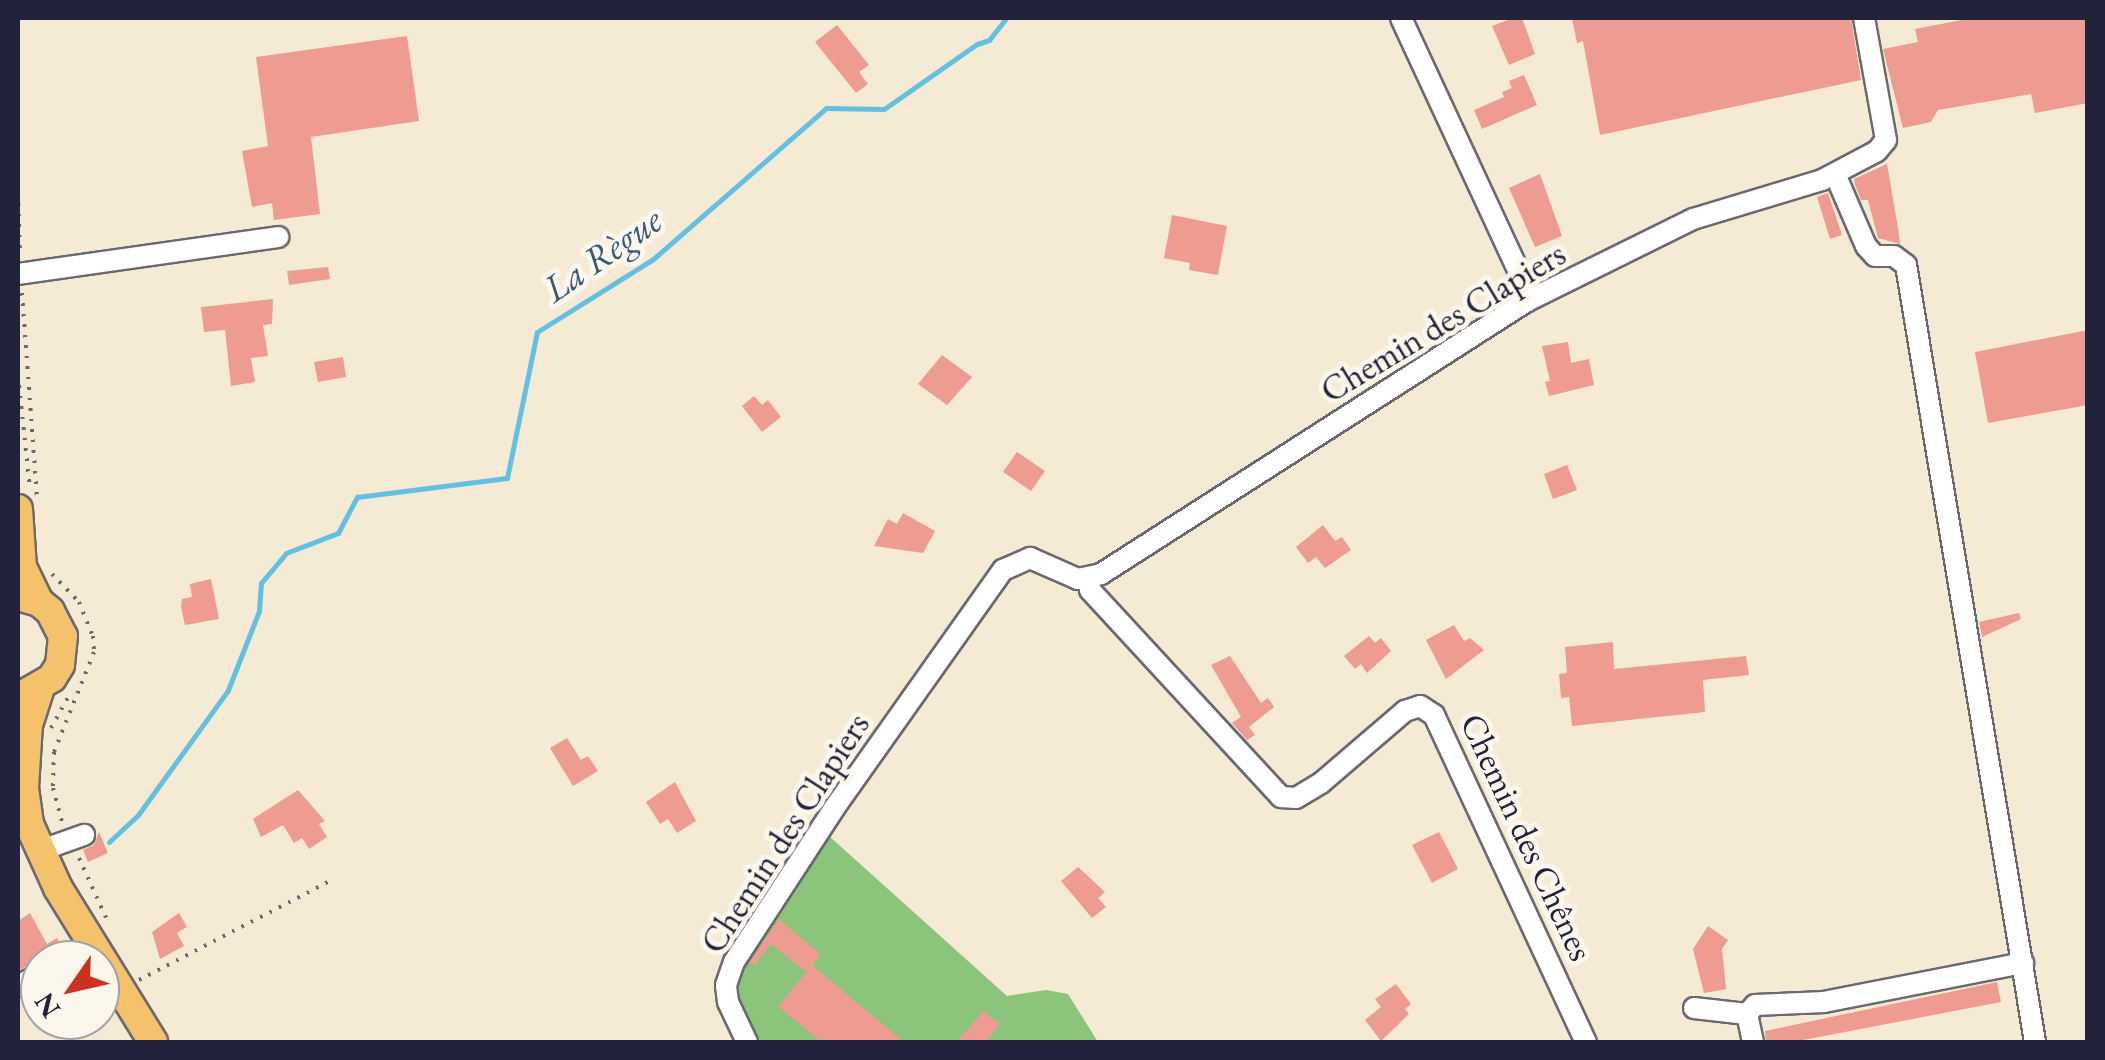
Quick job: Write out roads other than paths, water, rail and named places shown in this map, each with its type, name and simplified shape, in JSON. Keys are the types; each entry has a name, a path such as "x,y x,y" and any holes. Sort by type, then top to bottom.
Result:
{"main road":[{"path":"18,510 28,599 59,622 64,650 52,678 29,691 21,790 39,852 89,940"},
{"path":"120,988 154,1042"}],"street":[{"path":"1401,18 1521,276 1527,301"},
{"name":"Chemin des Clapiers","path":"747,1042 728,1002 726,984 734,962 835,807 994,583 1014,562 1030,558 1078,580 1089,579 1527,301 1693,219 1835,174 1877,151 1886,140 1864,18"},
{"path":"1835,174 1866,246 1875,256 1894,256 1906,265 2035,1042"},
{"path":"19,274 278,237"},
{"name":"Chemin des Chênes","path":"1089,579 1090,590 1281,797 1296,798 1321,783 1405,711 1420,706 1434,715 1586,1042"},
{"path":"39,852 84,835"},
{"path":"1694,1008 1747,1014 1768,1002 1824,1002 2023,964"},
{"path":"1747,1014 1754,1042"}],"waterway":[{"name":"La Règue","path":"109,842 138,815 228,690 259,611 261,583 286,553 338,533 357,497 507,478 537,332 652,260 826,108 884,109 977,44 989,40 1006,18"}]}
